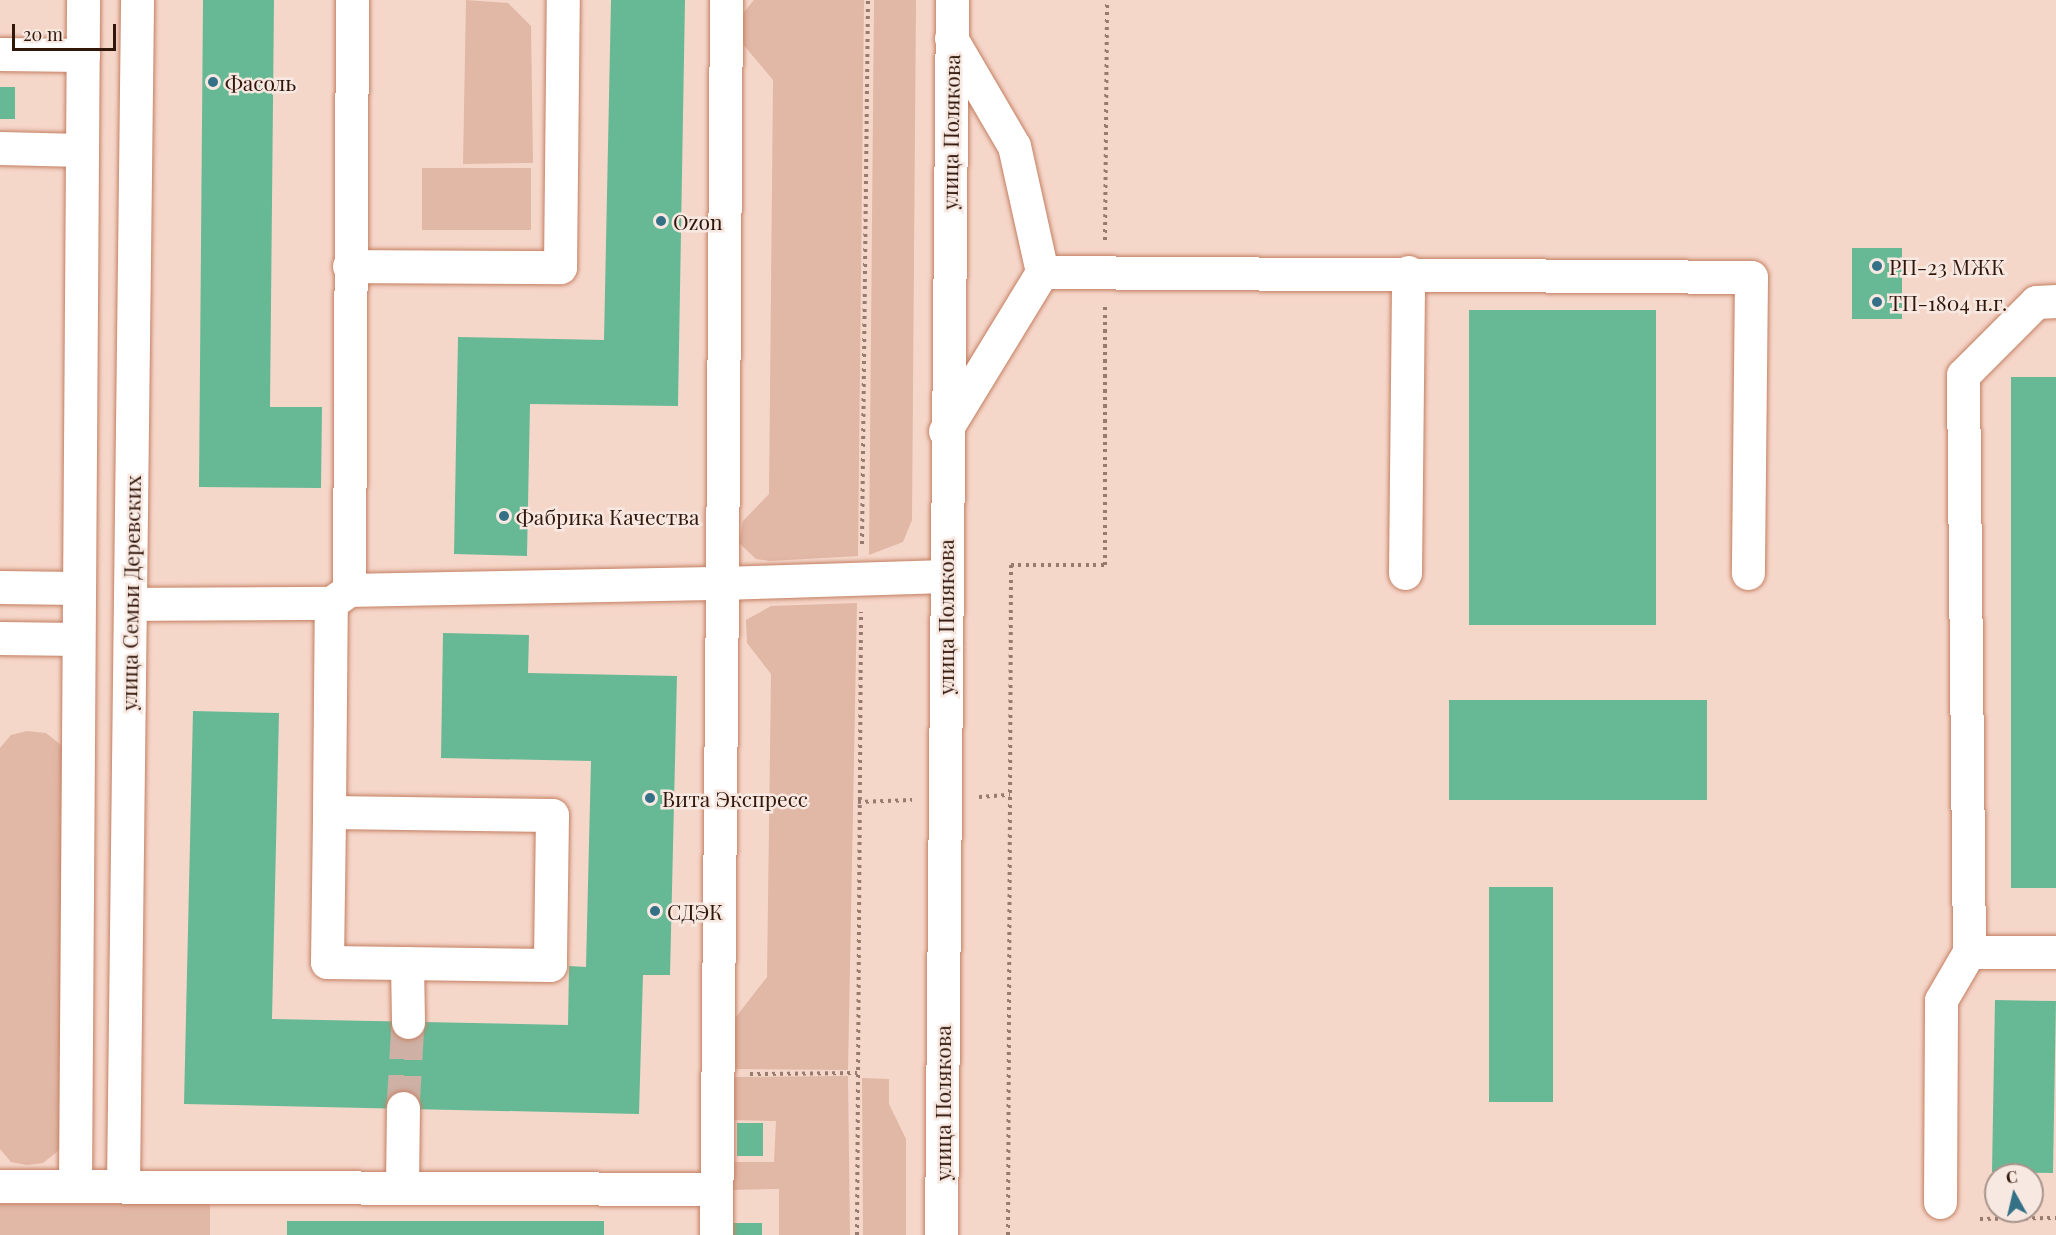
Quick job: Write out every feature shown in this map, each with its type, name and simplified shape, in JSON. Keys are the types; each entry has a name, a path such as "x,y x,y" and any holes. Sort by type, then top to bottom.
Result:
{"main road":[{"path":"75,1185 83,0"},
{"name":"улица Семьи Деревских","path":"123,1185 137,0"},
{"path":"329,813 552,816 550,965 327,962 329,813 340,596 349,266 352,0"},
{"path":"349,266 560,267 563,0"},
{"path":"716,1235 726,0"},
{"name":"улица Полякова","path":"941,1235 945,431 952,0"},
{"path":"945,431 1042,272 1014,147 951,38"},
{"path":"0,54 83,55"},
{"path":"0,148 82,150"},
{"path":"1042,272 1407,272 1750,277 1748,573"},
{"path":"1405,573 1407,272"},
{"path":"1940,1202 1941,1000 1969,952 1964,375 2036,302 2056,301"},
{"path":"130,604 945,576"},
{"path":"0,587 78,588"},
{"path":"0,638 78,639"},
{"path":"1969,952 2056,952"},
{"path":"406,963 408,1022"},
{"path":"402,1187 403,1108"},
{"path":"0,1186 716,1189"}],"path":[{"path":"857,1235 861,579 868,0"},
{"path":"1008,1235 1011,565 1105,565 1107,0"},
{"path":"717,1074 857,1073"},
{"path":"1980,1219 2056,1218"}],"shaded area":[{"path":"466,0 508,3 531,26 533,163 463,164"},
{"path":"754,0 864,0 858,556 770,561 756,559 739,543 743,521 769,494 773,80 741,42 740,17"},
{"path":"874,0 916,0 912,520 903,542 869,555"},
{"path":"422,168 531,168 531,230 422,230"},
{"path":"857,603 848,1070 731,1069 732,1022 767,977 771,674 747,643 746,620 771,606"},
{"path":"27,731 46,733 61,745 67,764 63,1135 58,1151 43,1163 27,1165 11,1162 0,1149 0,748 11,735"},
{"path":"848,1076 850,1235 779,1235 779,1189 729,1190 729,1162 774,1162 776,1121 731,1120 731,1077"},
{"path":"862,1078 889,1079 889,1104 906,1139 906,1235 863,1235"},
{"path":"0,1204 210,1204 210,1235 0,1235"}],"building":[{"path":"203,0 274,0 270,407 322,407 321,488 199,487"},
{"path":"611,0 685,0 678,406 530,404 527,556 454,554 458,337 604,340"},
{"path":"0,87 15,87 15,119 0,119"},
{"path":"1852,248 1902,248 1902,319 1852,319"},
{"path":"1469,310 1656,310 1656,625 1469,625"},
{"path":"2011,377 2056,377 2056,888 2011,888"},
{"path":"443,633 529,635 528,673 677,676 670,975 643,975 639,1114 184,1104 193,711 279,713 272,1019 568,1025 569,966 586,967 591,761 441,758"},
{"path":"1449,700 1707,700 1707,800 1449,800"},
{"path":"1489,887 1553,887 1553,1102 1489,1102"},
{"path":"1995,1000 2056,1001 2053,1173 2044,1173 2044,1163 1992,1163"},
{"path":"737,1123 763,1123 763,1156 737,1156"},
{"path":"287,1221 604,1221 604,1235 287,1235"},
{"path":"732,1223 762,1223 762,1235 732,1235"}],"tunnel":[{"path":"403,1108 408,1022"}],"place":[{"name":"Фасоль","path":"213,82"},
{"name":"Ozon","path":"661,221"},
{"name":"РП-23 МЖК","path":"1877,266"},
{"name":"ТП-1804 н.г.","path":"1877,302"},
{"name":"Фабрика Качества","path":"504,516"},
{"name":"Вита Экспресс","path":"650,798"},
{"name":"СДЭК","path":"655,911"}]}
